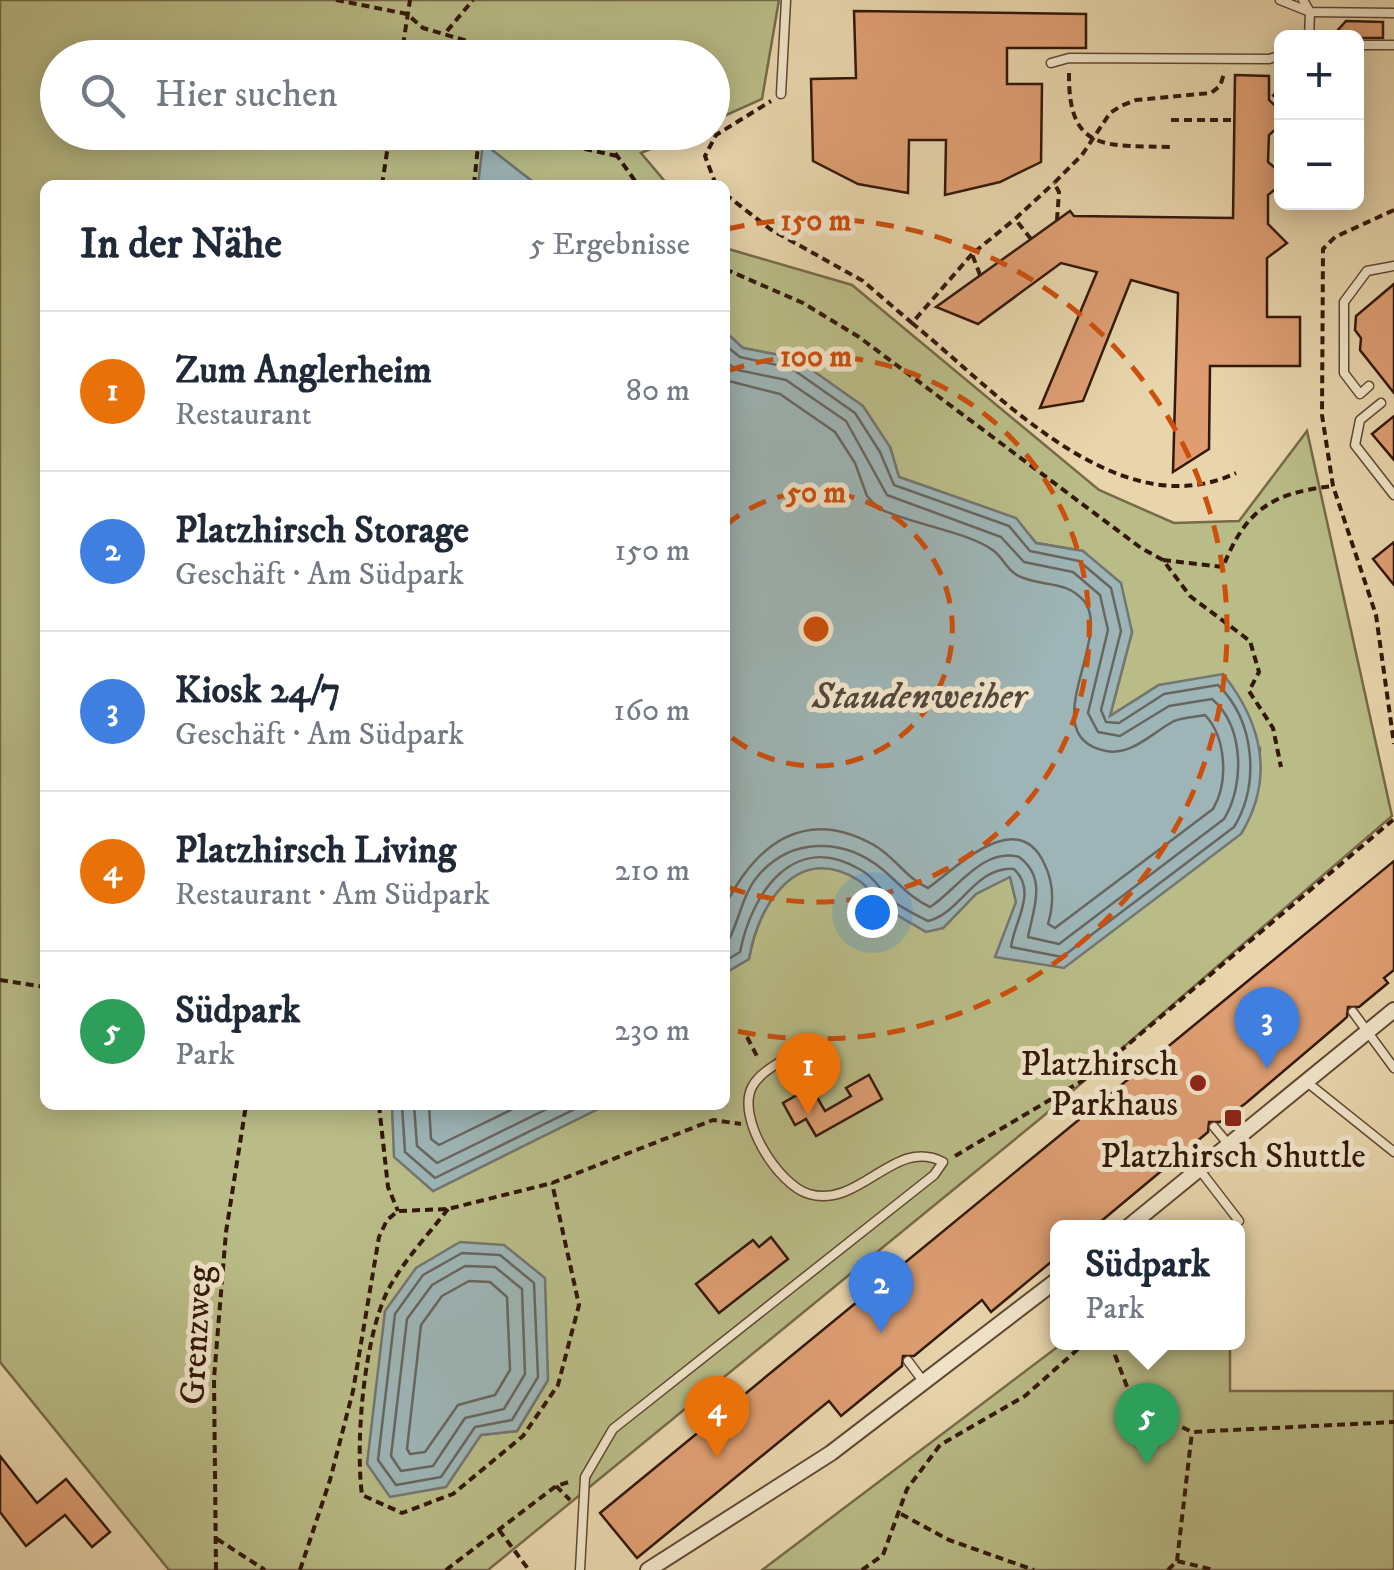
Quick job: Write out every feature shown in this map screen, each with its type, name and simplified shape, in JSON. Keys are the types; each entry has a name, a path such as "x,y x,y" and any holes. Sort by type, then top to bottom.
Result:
{"street":[{"path":"1137,1220 1394,1010"},
{"path":"648,1570 831,1453 1050,1285"}],"lane":[{"path":"781,94 786,0"},
{"path":"1280,0 1310,12 1394,14"},
{"path":"1303,0 1310,12 1309,30"},
{"path":"1364,45 1394,45"},
{"path":"1051,63 1070,58 1274,56"},
{"path":"1369,386 1360,394 1344,373 1344,302 1367,271 1394,266"},
{"path":"1381,403 1360,420 1356,446 1394,495"},
{"path":"1354,1012 1366,1034 1394,1068"},
{"path":"580,1570 585,1477 613,1429 934,1175 943,1162 926,1153 910,1156 846,1190 805,1193 775,1168 752,1122 752,1086 766,1072 815,1044"},
{"path":"1308,1083 1394,1152"},
{"path":"1214,1127 1229,1145"},
{"path":"1199,1169 1239,1220"},
{"path":"908,1360 924,1382"}],"path":[{"path":"336,0 407,14 423,28 470,40"},
{"path":"403,40 410,0"},
{"path":"446,32 473,0"},
{"path":"1070,58 1072,112 1080,130 1092,141 1170,147"},
{"path":"912,323 972,254 1054,183 1092,141 1110,114 1121,106 1150,98 1198,98 1220,86 1225,69 1242,70"},
{"path":"730,126 781,94"},
{"path":"1171,120 1234,120"},
{"path":"383,180 387,150"},
{"path":"475,180 478,150"},
{"path":"590,150 617,156"},
{"path":"613,150 634,180"},
{"path":"709,150 706,156 714,180"},
{"path":"1054,183 1059,192 1057,220"},
{"path":"730,198 770,229 863,280 1084,460 1135,481 1174,489 1198,488 1236,473"},
{"path":"1015,219 1030,239"},
{"path":"972,254 980,275"},
{"path":"730,271 803,303 859,337 1140,548 1164,560 1222,566 1238,531 1275,497 1333,486"},
{"path":"1164,560 1190,596 1250,641 1259,672 1249,691 1273,728 1281,767"},
{"path":"943,1162 1032,1114 1092,1075 1394,819"},
{"path":"0,980 40,986"},
{"path":"747,1037 766,1072"},
{"name":"Grenzweg","path":"216,1570 216,1360 226,1232 245,1110"},
{"path":"380,1110 388,1187 398,1211"},
{"path":"300,1570 330,1480 352,1391 386,1220 398,1211 448,1209 552,1183 713,1120 752,1122"},
{"path":"448,1209 402,1266 380,1308 356,1447 362,1495 402,1513 453,1494 523,1436 558,1385 578,1305 552,1183"},
{"path":"862,1570 882,1555 906,1489 940,1445 1025,1396 1077,1350"},
{"path":"1115,1350 1129,1392 1155,1414 1192,1432 1394,1422"},
{"path":"1168,1570 1178,1561 1192,1432"},
{"path":"446,1570 556,1486 585,1477"},
{"path":"900,1513 949,1540 1034,1570"},
{"path":"499,1530 529,1570"},
{"path":"217,1539 266,1570"},
{"path":"1178,1561 1214,1570"}],"green space":[{"path":"0,0 779,0 762,99 730,113 730,40 40,40 40,150 483,150 479,180 40,180 40,1110 392,1110 395,1157 433,1191 596,1110 730,1110 730,970 749,959 771,900 798,874 816,869 835,870 857,879 884,906 943,928 976,894 1010,876 1016,902 1259,775 1260,748 1159,685 1110,716 1132,632 1083,551 1036,543 1015,518 899,477 890,447 795,358 743,348 730,339 730,249 852,285 1099,490 1174,523 1239,521 1307,431 1392,816 1041,1118 488,1570 169,1570 0,1362","holes":["548,1380 517,1431 481,1435"]},
{"path":"492,150 648,150 641,153 664,180 531,180"},
{"path":"1053,1350 1230,1350 1230,1391 1394,1391 1394,1570 762,1570"}],"water":[{"path":"482,150 492,150 531,180 479,180"},
{"name":"Staudenweiher","path":"730,336 743,348 795,358 863,406 890,447 899,477 1016,518 1036,543 1083,551 1121,583 1132,632 1110,716 1159,685 1223,674 1255,731 1261,772 1252,813 1241,834 1064,968 995,957 1016,902 1010,877 976,894 943,928 926,932 891,911 858,880 836,870 816,869 799,874 771,900 761,918 749,959 730,970"},
{"path":"392,1110 596,1110 433,1191 394,1157"},
{"path":"460,1242 504,1245 545,1278 548,1380 517,1431 481,1435 446,1487 390,1497 367,1464 385,1311 416,1268"}],"building":[{"path":"854,11 1086,14 1086,48 1007,48 1007,84 1042,84 1041,162 1000,182 945,195 946,140 909,140 908,193 858,184 813,161 811,79 856,78"},
{"path":"1346,21 1383,22 1383,38 1364,38 1364,30 1338,30"},
{"path":"1235,75 1269,76 1274,131 1269,135 1268,162 1274,167 1274,190 1268,195 1268,224 1287,243 1267,258 1267,317 1300,317 1300,366 1210,366 1209,449 1173,472 1178,293 1131,280 1083,401 1040,408 1097,272 1061,263 978,324 936,307 1070,211 1074,216 1233,218"},
{"path":"1394,284 1394,393 1360,350 1361,338 1355,330 1356,316"},
{"path":"1394,416 1394,460 1372,434"},
{"path":"1394,542 1394,585 1373,559"},
{"name":"Platzhirsch Parkhaus","path":"1394,861 1394,970 1384,978 1388,983 1359,1007 1348,1007 1347,1017 1246,1103 1220,1122 1209,1122 1208,1132 1103,1220 1050,1220 1050,1263 991,1312 982,1300 914,1356 903,1356 902,1366 841,1416 829,1401 637,1558 600,1513"},
{"path":"869,1075 882,1099 816,1136 806,1119 795,1125 783,1103 811,1087 825,1111 851,1096 846,1088"},
{"path":"771,1237 788,1259 719,1313 696,1284 753,1240 759,1247"},
{"path":"0,1456 37,1503 66,1479 110,1532 92,1547 65,1515 26,1546 0,1512"}],"place":[{"name":"Kiosk 24/7","path":"1267,1069"},
{"name":"Platzhirsch Parkhaus","path":"1198,1083"},
{"name":"Zum Anglerheim","path":"808,1115"},
{"name":"Platzhirsch Shuttle","path":"1233,1118"},
{"name":"Platzhirsch Storage","path":"881,1333"},
{"name":"Platzhirsch Living","path":"717,1458"},
{"name":"Südpark","path":"1147,1465"}]}
